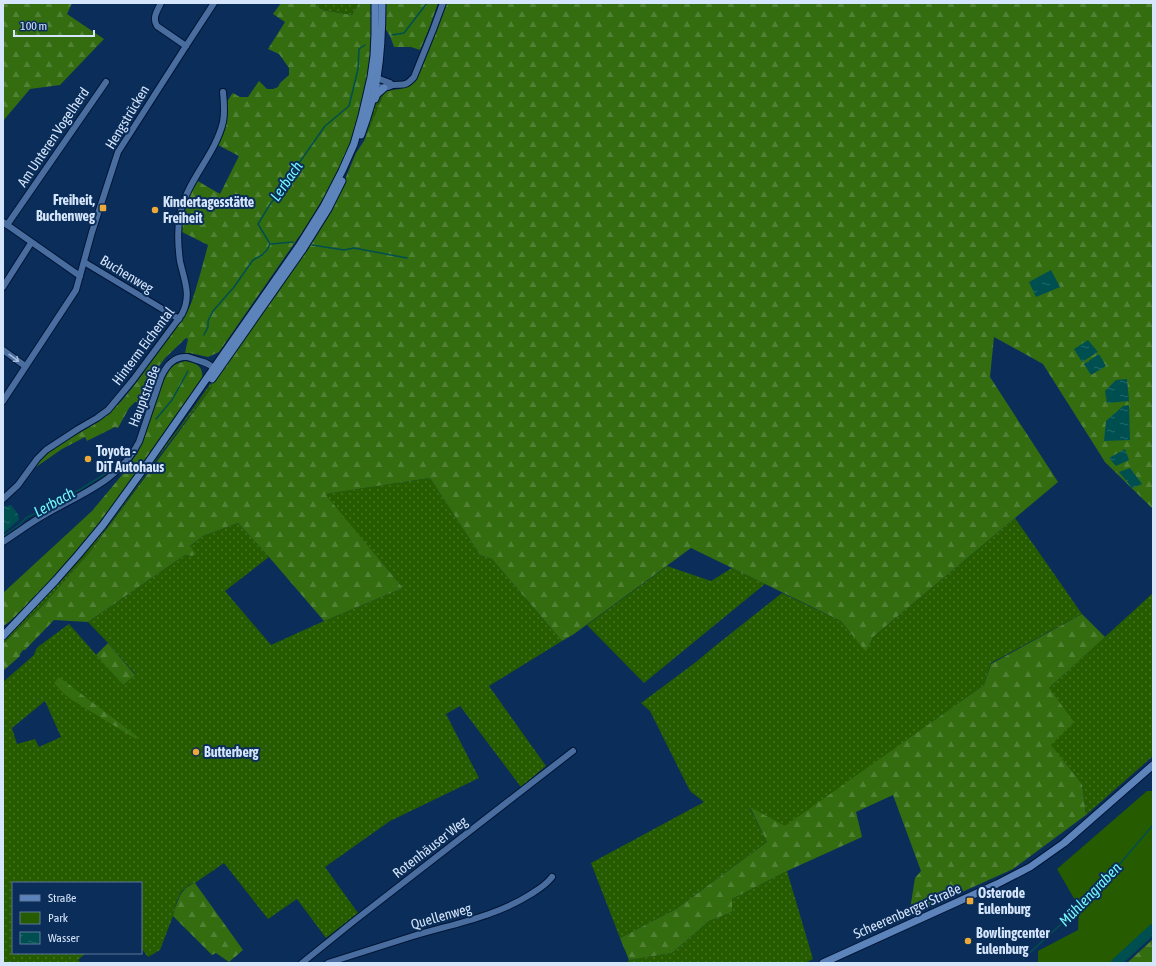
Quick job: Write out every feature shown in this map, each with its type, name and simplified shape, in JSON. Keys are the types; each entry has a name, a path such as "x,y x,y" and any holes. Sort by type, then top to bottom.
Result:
{"main road":[{"path":"371,104 375,34 375,3"},
{"path":"3,636 78,555 145,467 170,437 303,240 332,191 354,144 373,81 381,41 382,3"},
{"path":"214,370 303,249 328,209 337,193 355,152 371,104 377,94 384,88"},
{"name":"Scheerenberger Straße","path":"823,963 833,961 1030,867 1064,842 1153,765"}],"street":[{"path":"161,3 157,11 155,23 157,26 186,46"},
{"name":"Hengstrücken","path":"3,401 76,290 97,213 118,152 214,3"},
{"path":"373,81 390,82 392,85 399,86 405,84 414,77 443,3"},
{"path":"373,81 384,88 392,85"},
{"name":"Am Unteren Vogelherd","path":"5,224 106,82"},
{"name":"Hinterm Eichental","path":"3,499 18,485 46,450 108,410 133,380 179,319 185,308 188,297 179,253 178,232 180,214 189,189 213,147 221,128 224,112 223,92"},
{"path":"5,224 80,276"},
{"path":"3,287 32,243"},
{"name":"Buchenweg","path":"84,262 179,319"},
{"path":"3,350 25,366"},
{"name":"Hauptstraße","path":"3,542 41,517 99,485 115,473 130,456 139,442 158,384 166,368 172,361 181,357 189,357 208,363 214,370"},
{"name":"Rotenhäuser Weg","path":"302,963 573,751"},
{"name":"Quellenweg","path":"328,963 487,914 519,901 547,884 552,877"}],"green space":[{"path":"3,3 72,3 67,14 104,39 60,85 30,89 3,121"},
{"path":"281,3 315,3 322,10 352,15 359,3 372,3 372,34 367,83 351,144 335,179 307,225 219,352 208,357 185,353 188,339 186,338 165,358 157,369 144,403 135,402 129,408 118,428 115,427 87,441 85,437 62,449 36,467 42,459 58,446 96,423 113,410 136,383 186,313 192,301 208,245 180,231 184,206 196,180 220,194 239,156 216,144 226,104 233,93 240,97 248,97 259,81 267,89 273,89 278,87 280,83 289,75 289,68 279,54 268,49 285,22 273,14"},
{"path":"315,3 359,3 352,15 322,10"},
{"path":"384,3 438,3 420,50 411,47 394,47 385,28"},
{"path":"445,3 1153,3 1153,509 1105,462 1043,364 994,337 990,377 1058,482 873,637 866,652 841,621 691,548 574,634 562,641 492,559 480,555 430,478 325,494 403,588 324,621 238,523 203,536 190,546 196,554 192,556 185,555 88,622 54,620 25,650 23,650 20,656 3,671 3,644 43,605 89,553 212,387 211,383 284,281 341,189 356,153 364,141 385,91 405,87 412,82 419,73 436,32"},
{"path":"385,91 364,141 377,98"},
{"path":"185,361 196,364 200,368 202,371 202,379 125,488 85,541 63,567 22,610 3,626 3,593 92,511 122,475 138,452 167,373 173,365"},
{"path":"211,383 212,387 162,452 89,553 43,605 3,644 3,640 30,612 153,461"},
{"path":"430,478 480,555 492,559 562,641 489,686 546,766 521,787 460,706 446,714 479,778 390,821 325,867 358,913 326,938 297,899 268,919 224,863 182,891 177,900 173,916 160,950 148,957 142,949 142,882 12,882 12,954 85,954 78,960 81,963 3,963 3,682 34,655 39,646 69,624 123,685 135,674 88,622 185,555 192,556 195,554 189,547 203,536 238,523 269,557 225,591 271,645 403,588 324,494","holes":["45,701 61,737 39,747 35,739 17,744 12,728"]},
{"path":"1015,518 1082,614 991,663 984,685 785,827 750,808 767,842 676,909 620,938 591,863 704,802 690,791 650,711 641,703 696,662 782,593 841,621 866,651 873,637"},
{"path":"667,566 711,581 732,568 765,584 644,683 587,625"},
{"path":"1153,593 1153,756 1086,815 1082,784 1050,745 1049,688"},
{"path":"1082,614 1105,637 1049,688 1074,722 1051,745 1082,784 1086,815 1013,869 909,916 915,878 921,871 893,795 856,812 862,837 787,871 732,899 732,912 709,921 672,953 629,960 620,938 676,909 767,842 750,807 785,826 984,685 991,664"},
{"path":"108,643 135,675 123,685 96,655"},
{"path":"59,677 138,737 136,739 72,700 54,683"},
{"path":"1147,791 1153,791 1153,928 1115,963 1038,963 1038,951 1078,930 1079,907 1057,869"},
{"path":"787,871 813,959 805,963 627,963 629,960 672,953 709,921 732,912 732,899"},
{"path":"195,883 243,950 229,962 216,953 212,955 173,916 180,896 186,888"},
{"path":"1153,939 1153,963 1127,963"}],"water":[{"path":"1051,270 1060,287 1036,297 1029,282"},
{"path":"1088,340 1098,352 1082,362 1074,349"},
{"path":"1099,354 1106,366 1091,375 1084,364"},
{"path":"1127,379 1129,401 1107,403 1105,391 1116,380"},
{"path":"1129,405 1130,440 1104,441 1106,421 1123,406"},
{"path":"1125,449 1129,460 1116,466 1109,458"},
{"path":"1130,468 1142,484 1132,488 1119,472"},
{"path":"11,505 18,514 19,520 3,533 3,507"}],"waterway":[{"name":"Lerbach","path":"392,35 404,33 427,3"},
{"name":"Lerbach","path":"204,335 213,311 234,287 253,260 267,250 270,244 258,224 269,206 325,126 349,106 358,69 359,49 365,45"},
{"path":"271,244 293,242"},
{"path":"312,245 344,250 354,248 407,258"},
{"name":"Lerbach","path":"156,419 172,400 188,371"},
{"name":"Lerbach","path":"3,536 26,518 81,489 108,472"},
{"name":"Mühlengraben","path":"1023,959 1095,893 1153,825"},
{"name":"Mühlengraben","path":"1098,894 1100,888"},
{"path":"1116,963 1153,929"}],"place":[{"name":"Freiheit, Buchenweg","path":"103,208"},
{"name":"Kindertagesstätte Freiheit","path":"155,210"},
{"name":"Toyota - DiT Autohaus","path":"88,459"},
{"name":"Butterberg","path":"196,752"},
{"name":"Osterode Eulenburg","path":"970,901"},
{"name":"Bowlingcenter Eulenburg","path":"968,941"}]}
